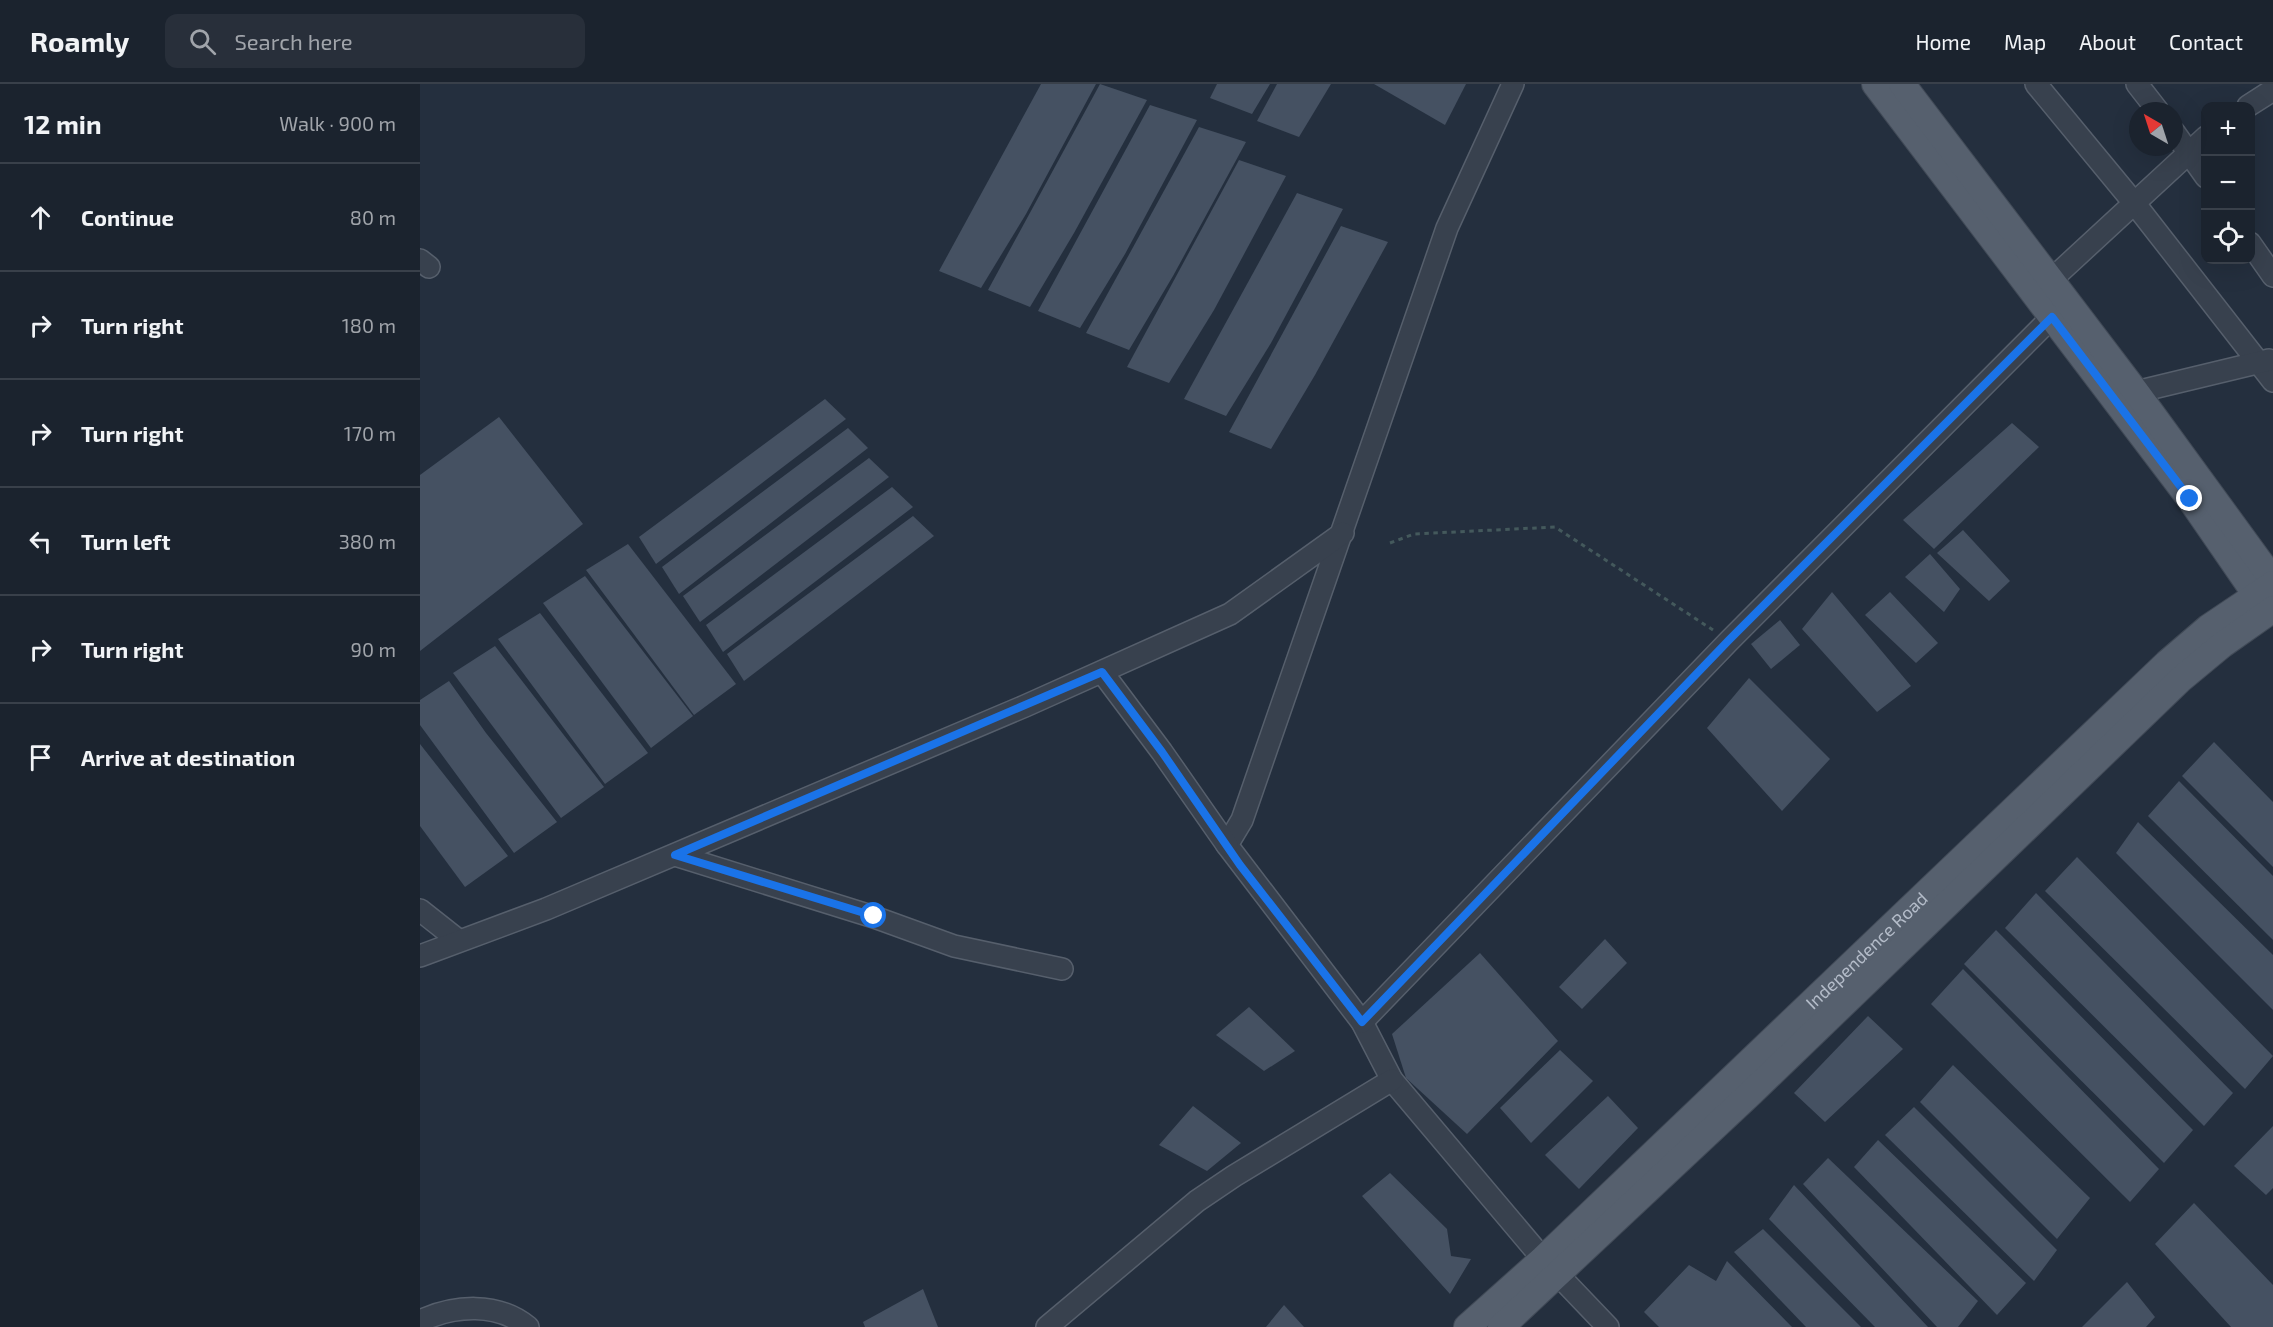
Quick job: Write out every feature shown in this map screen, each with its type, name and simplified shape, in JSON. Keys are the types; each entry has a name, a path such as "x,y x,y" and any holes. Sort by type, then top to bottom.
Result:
{"main road":[{"path":"1875,84 2269,600"},
{"path":"1902,84 2136,392 2269,600"},
{"name":"Independence Road","path":"1501,1327 1550,1267 2167,663 2209,627 2269,600"},
{"name":"Independence Road","path":"1467,1327 1550,1267"}],"street":[{"path":"1227,845 1242,820 1447,228 1513,84"},
{"path":"2036,84 2265,361 2273,381"},
{"path":"2138,84 2151,102"},
{"path":"2254,102 2268,93"},
{"path":"2051,280 2201,141"},
{"path":"2183,145 2201,171"},
{"path":"2255,250 2273,276"},
{"path":"1362,1022 1729,640 2052,317"},
{"path":"2136,392 2265,361"},
{"path":"420,956 546,909 675,855 1102,672 1230,614 1343,533"},
{"path":"1102,672 1227,845 1362,1022 1392,1080 1550,1267 1608,1327"},
{"path":"675,855 874,916 954,946 1062,969"},
{"path":"420,910 458,940"},
{"path":"1047,1327 1197,1202 1234,1176 1392,1080"},
{"path":"420,1321 440,1312 481,1308 515,1316 528,1327"}],"path":[{"path":"1390,543 1414,534 1556,527 1729,640"}],"building":[{"path":"1041,84 1096,84 1026,214 981,288 939,271"},
{"path":"1100,84 1147,100 1074,233 1030,307 988,290"},
{"path":"1217,84 1270,84 1252,114 1210,98"},
{"path":"1277,84 1331,84 1299,137 1257,121"},
{"path":"1374,84 1466,84 1445,125"},
{"path":"1150,105 1197,120 1125,254 1080,328 1038,311"},
{"path":"1199,127 1246,142 1173,276 1129,350 1086,333"},
{"path":"1239,160 1286,176 1214,310 1169,383 1127,367"},
{"path":"1297,193 1343,209 1271,343 1226,416 1184,399"},
{"path":"1341,226 1388,242 1315,375 1271,449 1229,432"},
{"path":"825,399 846,419 656,564 639,537"},
{"path":"499,417 583,524 420,651 420,475"},
{"path":"2012,423 2039,447 1934,549 1903,520"},
{"path":"848,428 868,448 679,594 662,567"},
{"path":"869,458 889,477 700,622 683,596"},
{"path":"892,487 913,507 723,652 706,625"},
{"path":"913,516 934,536 744,681 727,654"},
{"path":"1963,530 2010,581 1989,601 1937,553"},
{"path":"628,544 736,684 694,715 586,570"},
{"path":"1930,554 1960,589 1944,612 1905,577"},
{"path":"585,576 693,716 651,748 543,603"},
{"path":"1832,592 1911,686 1877,712 1802,629"},
{"path":"1890,592 1938,643 1916,663 1865,615"},
{"path":"540,613 648,753 605,784 498,639"},
{"path":"1780,620 1800,645 1771,669 1751,644"},
{"path":"495,646 604,787 561,818 453,673"},
{"path":"1749,678 1830,759 1782,811 1707,728"},
{"path":"449,681 486,733 557,822 514,853 420,725 420,700"},
{"path":"2214,742 2273,802 2273,867 2182,776"},
{"path":"420,744 508,856 465,887 420,826"},
{"path":"2179,781 2273,876 2273,940 2148,816"},
{"path":"2138,822 2273,955 2273,1010 2116,853"},
{"path":"2077,857 2273,1056 2245,1089 2045,891"},
{"path":"2036,893 2233,1093 2204,1126 2005,928"},
{"path":"1996,930 2193,1130 2164,1163 1964,964"},
{"path":"1605,939 1627,963 1582,1009 1559,987"},
{"path":"1480,953 1558,1041 1467,1134 1406,1078 1392,1034"},
{"path":"1963,969 2159,1169 2130,1202 1931,1004"},
{"path":"1249,1007 1295,1051 1264,1071 1216,1035"},
{"path":"1868,1016 1903,1049 1825,1122 1794,1093"},
{"path":"1560,1050 1593,1081 1531,1143 1500,1108"},
{"path":"1953,1065 2090,1198 2057,1239 1920,1102"},
{"path":"1608,1096 1638,1128 1579,1189 1545,1155"},
{"path":"1193,1106 1241,1143 1207,1171 1159,1145"},
{"path":"1914,1107 2057,1250 2034,1281 1885,1135"},
{"path":"2273,1126 2273,1188 2266,1195 2234,1166"},
{"path":"1878,1140 2026,1283 1997,1315 1854,1167"},
{"path":"1828,1158 1978,1301 1958,1327 1937,1327 1803,1184"},
{"path":"1390,1173 1447,1229 1451,1256 1471,1259 1450,1294 1362,1196"},
{"path":"1794,1185 1928,1327 1875,1327 1769,1219"},
{"path":"2194,1203 2273,1285 2273,1327 2231,1327 2155,1244"},
{"path":"1763,1229 1861,1327 1806,1327 1734,1252"},
{"path":"1727,1261 1792,1327 1659,1327 1644,1312 1689,1265 1716,1281"},
{"path":"2127,1282 2155,1317 2146,1327 2082,1327"},
{"path":"923,1289 938,1327 865,1327 863,1322"},
{"path":"1284,1305 1304,1327 1266,1327"}],"route":[{"path":"874,916 675,855 1102,672 1162,752 1240,865 1362,1022 1729,640 2052,317 2190,499"}]}
